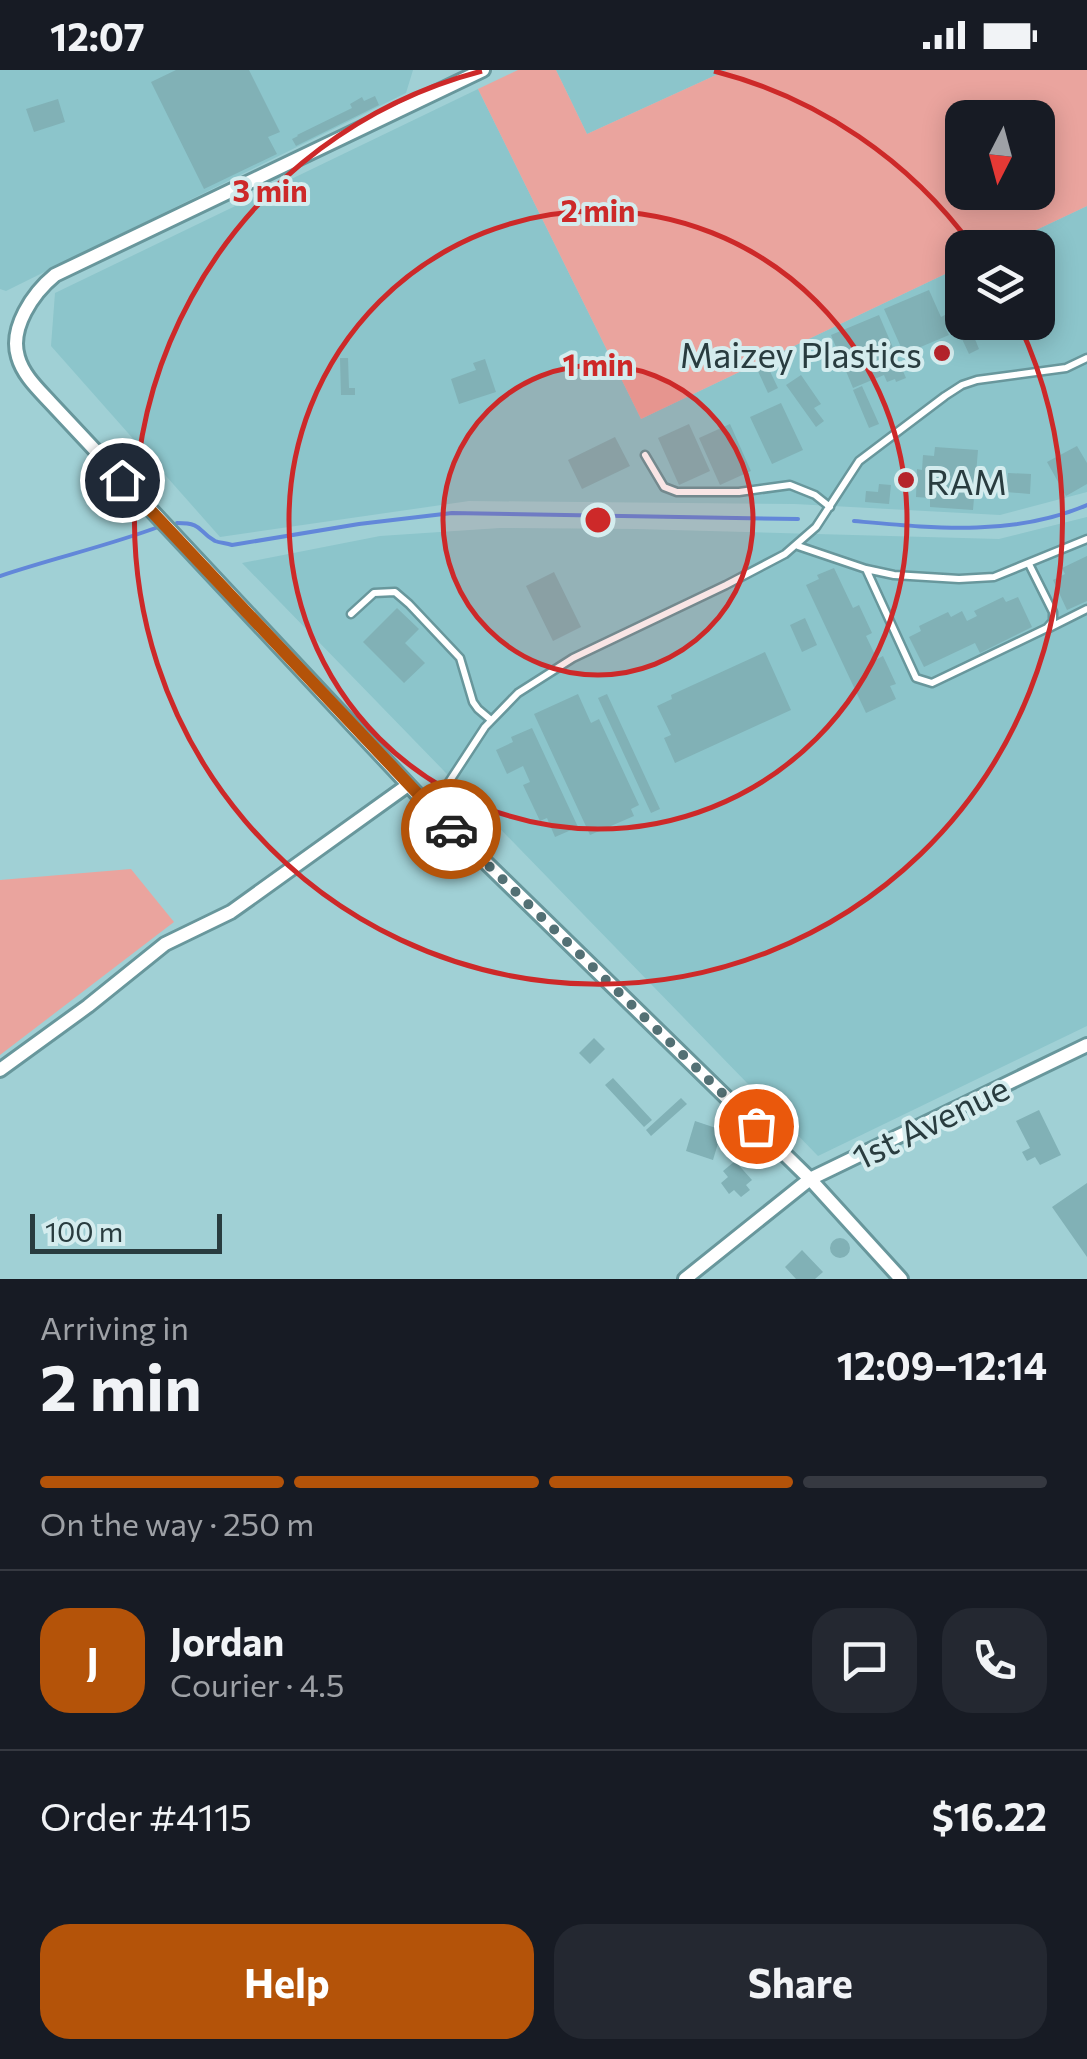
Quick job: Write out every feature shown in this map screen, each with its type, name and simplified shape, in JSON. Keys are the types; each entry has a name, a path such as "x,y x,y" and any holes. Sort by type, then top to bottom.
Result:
{"street":[{"path":"483,70 54,274 30,303 18,329 18,359 34,386 431,809 810,1179 901,1279"},
{"path":"0,1070 165,944 231,912 408,785"},
{"name":"1st Avenue","path":"684,1279 810,1179 1087,1046"}],"lane":[{"path":"431,809 491,720 518,693 573,658 726,586 796,546 823,518 859,462 902,426 962,385 996,376 1066,368 1087,358"},
{"path":"645,455 664,487 677,492 739,492 790,484 830,507"},
{"path":"796,546 866,569 959,579 994,577 1087,539"},
{"path":"1029,564 1053,612 1048,628"},
{"path":"866,569 916,678 924,682 932,683 1087,609"},
{"path":"351,614 374,593 395,592 460,658 473,702 491,720"}],"shaded area":[{"path":"0,70 413,70 406,93 6,291 0,289"},
{"path":"518,70 556,70 587,134 727,70 1087,70 1087,206 1036,230 945,230 945,274 641,419 478,89"},
{"path":"556,70 727,70 587,134"},
{"path":"478,89 641,419 945,274 945,340 1055,340 1055,230 1036,230 1087,206 1087,492 1000,515 795,504 469,501 220,537 51,346 55,293"},
{"path":"1087,517 1087,1026 818,1156 242,563 380,536 500,528 999,539"},
{"path":"131,869 174,922 0,1055 0,880"}],"building":[{"path":"176,70 249,70 280,132 268,137 277,154 204,189 151,82"},
{"path":"375,96 379,105 296,146 292,139 297,135 352,108 350,104 362,97 364,101"},
{"path":"58,99 65,122 34,132 26,109"},
{"path":"929,290 941,317 945,315 945,337 904,354 884,309"},
{"path":"879,315 906,378 887,382 884,375 853,388 831,335"},
{"path":"962,340 975,340 979,349 969,354"},
{"path":"340,358 348,358 349,388 355,388 355,395 341,395"},
{"path":"485,359 496,392 459,404 451,379 476,370 473,363"},
{"path":"766,363 778,388 768,393 756,367"},
{"path":"801,375 821,404 814,408 824,421 816,427 786,385"},
{"path":"862,386 879,424 869,428 853,390"},
{"path":"781,403 803,450 772,464 750,417"},
{"path":"689,424 710,471 679,485 658,438"},
{"path":"730,424 751,471 720,485 699,438"},
{"path":"615,437 630,466 582,489 568,460"},
{"path":"1077,446 1087,463 1087,484 1066,496 1047,462"},
{"path":"935,447 978,450 973,510 930,507 930,498 916,497 917,469 922,470 923,455 934,456"},
{"path":"1008,473 1031,474 1030,494 1006,492"},
{"path":"879,484 891,485 889,504 865,502 866,491 878,492"},
{"path":"1087,556 1087,601 1067,610 1053,580 1065,574 1062,568"},
{"path":"834,568 853,608 859,605 872,633 866,636 877,659 883,656 896,684 890,686 896,699 866,713 806,585"},
{"path":"554,572 581,627 553,641 526,586"},
{"path":"1003,597 1006,602 1018,597 1032,627 980,653 975,643 924,667 909,637 921,631 919,626 948,612 951,617 962,611 967,621 977,616 974,611"},
{"path":"397,608 419,629 405,643 425,663 404,683 363,642"},
{"path":"805,618 817,645 802,652 790,625"},
{"path":"765,652 791,710 675,763 664,738 671,735 657,706 672,699 671,695"},
{"path":"578,694 591,723 599,719 639,805 631,809 634,816 590,835 534,714"},
{"path":"607,694 660,809 651,813 598,698"},
{"path":"532,728 578,827 555,837 547,818 540,821 523,785 530,782 523,766 507,774 496,750 513,742 511,737"},
{"path":"594,1038 605,1049 590,1064 579,1053"},
{"path":"613,1078 652,1120 644,1127 605,1085"},
{"path":"681,1098 687,1104 651,1136 646,1130"},
{"path":"1039,1110 1061,1155 1040,1165 1035,1157 1027,1161 1022,1152 1030,1148 1016,1121"},
{"path":"695,1121 722,1130 713,1160 686,1151"},
{"path":"735,1161 752,1180 746,1185 750,1190 741,1197 734,1190 729,1194 721,1183 728,1177 723,1171"},
{"path":"1087,1183 1087,1257 1052,1207"},
{"path":"840,1238 850,1248 840,1258 830,1248"},
{"path":"802,1250 823,1272 815,1279 796,1279 785,1267"}],"waterway":[{"path":"854,521 972,528 1030,522 1087,505"},
{"path":"177,523 196,526 215,541 232,545 452,513 798,519"},
{"path":"0,576 161,526"}],"way so far":[{"path":"451,829 756,1126"}],"place":[{"name":"Maizey Plastics","path":"942,353"},
{"name":"RAM","path":"906,480"}],"route":[{"path":"122,480 451,829"}]}
